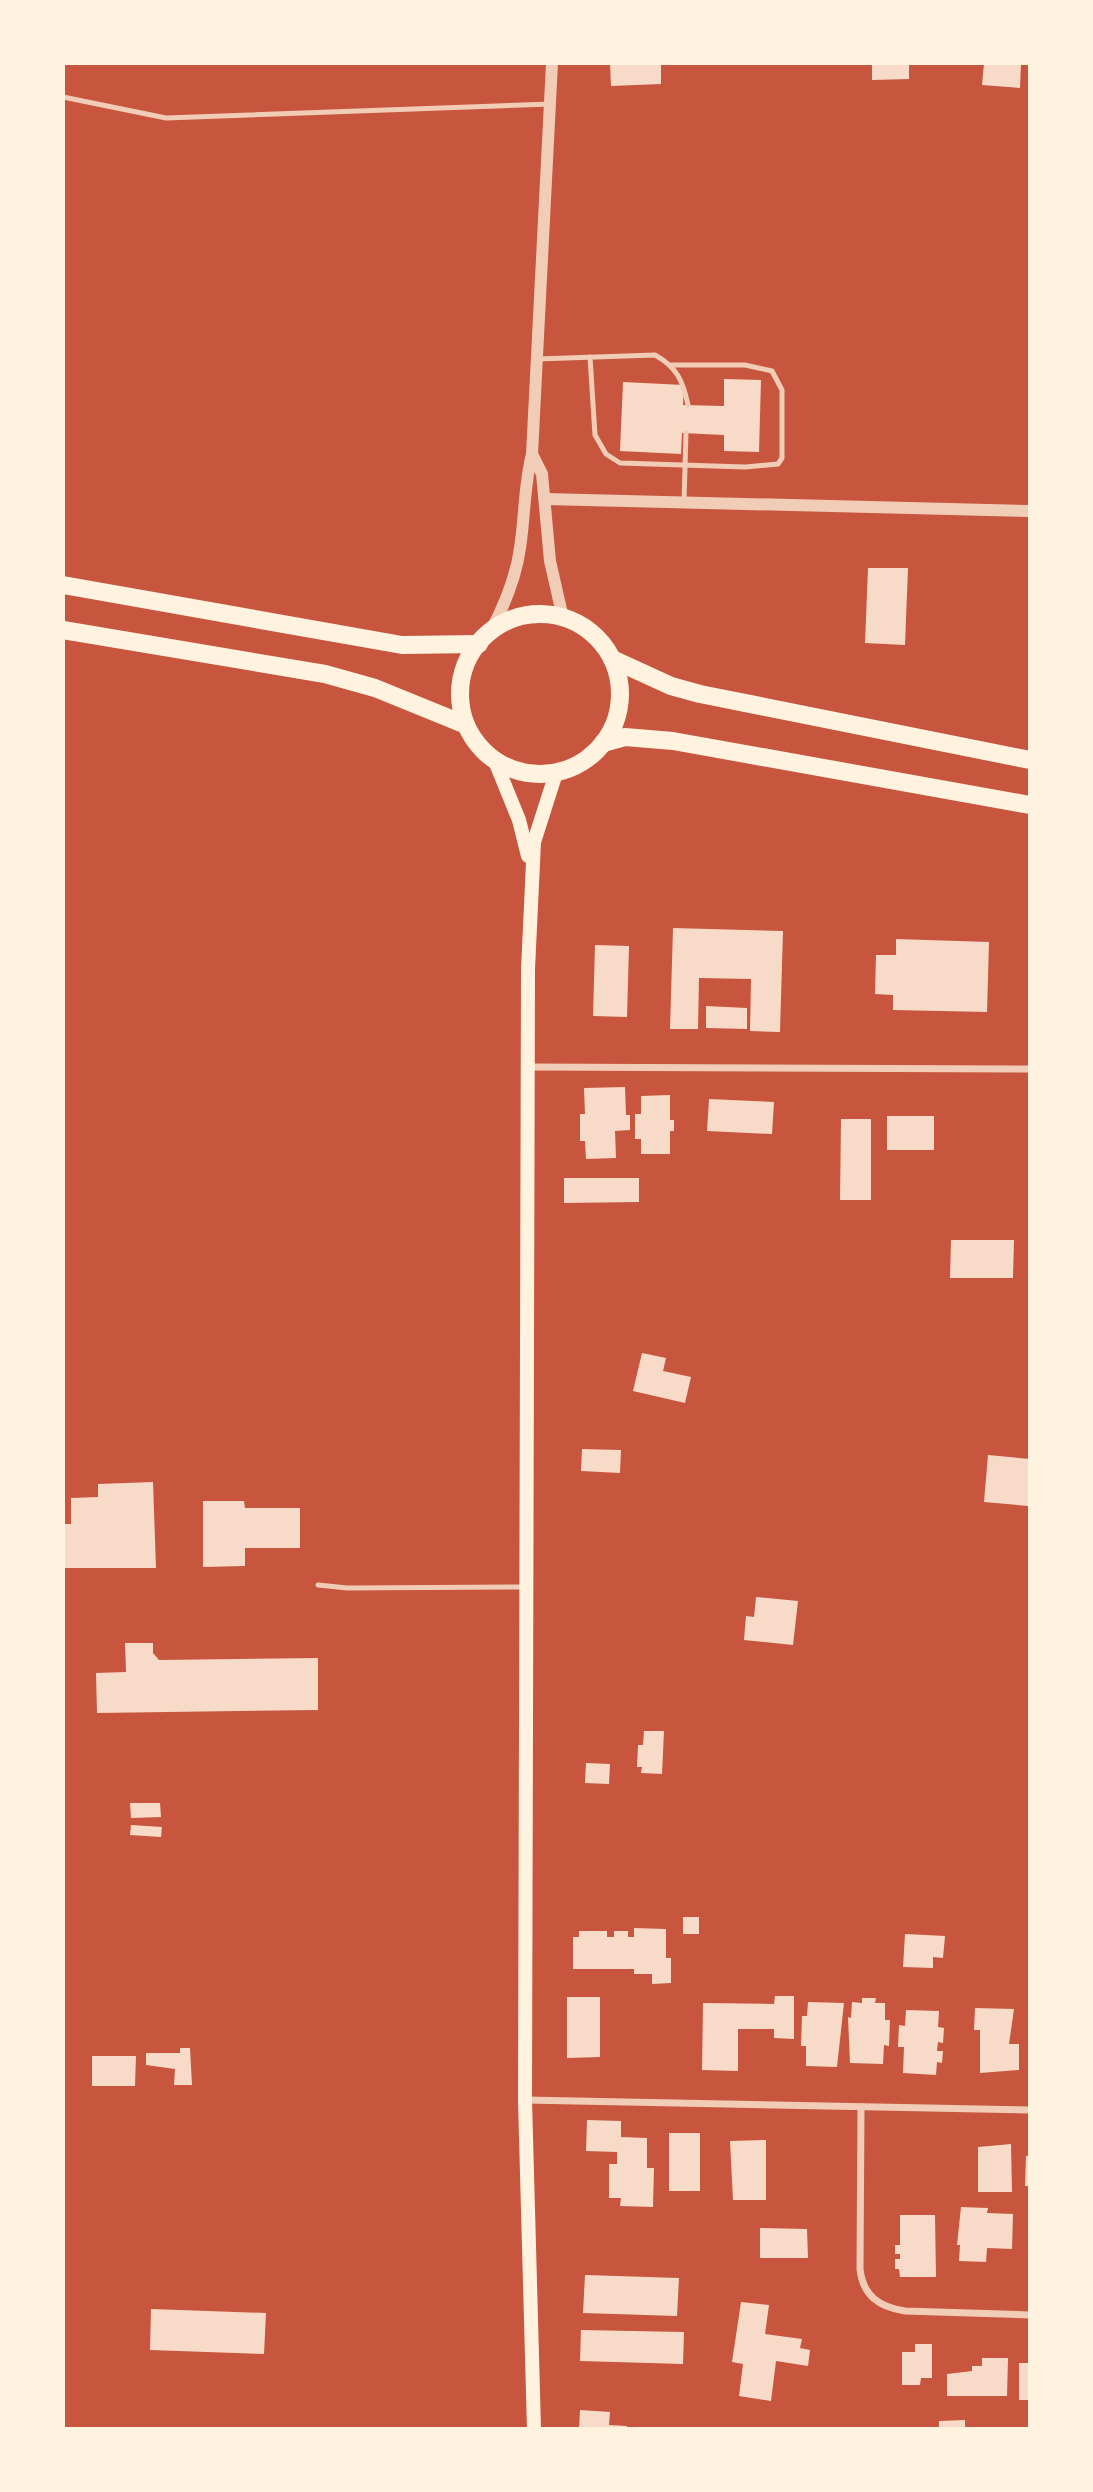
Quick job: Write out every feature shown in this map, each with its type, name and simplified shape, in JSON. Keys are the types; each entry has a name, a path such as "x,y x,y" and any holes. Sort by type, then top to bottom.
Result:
{"main road":[{"path":"63,585 402,645 485,638 526,616 563,618 592,633 612,659 620,687 617,718 603,743 583,762 556,773 530,774 495,761 482,750 466,725 462,709 461,682 485,638"},
{"path":"63,630 325,674 375,688 466,725"},
{"path":"612,659 671,685 700,694 1030,760"},
{"path":"603,743 625,737 673,741 1030,805"},
{"path":"495,761 519,820 531,871"},
{"path":"534,2429 525,2100 527,1067 531,871 537,828 556,773"}],"street":[{"path":"485,638 510,593 516,569 526,476 532,454 552,63"},
{"path":"532,454 542,474 550,561 563,618"},
{"path":"545,499 1030,512"},
{"path":"527,1067 1030,1069"},
{"path":"525,2100 1030,2110"},
{"path":"861,2107 860,2269 862,2284 870,2297 886,2307 905,2311 1030,2315"}],"lane":[{"path":"63,97 166,118 551,104"},
{"path":"537,359 656,355 672,365 684,384 688,405"},
{"path":"590,357 595,435 606,454 620,463 685,466 778,464 782,458 782,390 772,371 744,365 672,365"},
{"path":"684,502 686,433"},
{"path":"318,1585 347,1588 525,1587"}],"building":[{"path":"610,63 661,63 661,84 611,86"},
{"path":"872,63 909,63 909,79 872,80"},
{"path":"984,63 1021,63 1020,88 982,85"},
{"path":"724,379 761,380 759,452 724,451 724,435 682,433 681,454 620,451 623,382 684,385 683,405 724,406"},
{"path":"868,568 908,568 905,645 865,643"},
{"path":"673,928 783,931 780,1032 750,1031 751,979 699,978 698,1029 670,1029"},
{"path":"896,939 989,942 987,1012 893,1010 893,995 875,994 876,955 896,955"},
{"path":"595,945 629,946 627,1017 593,1016"},
{"path":"706,1006 747,1008 747,1029 706,1028"},
{"path":"625,1087 626,1115 630,1115 630,1130 615,1131 616,1158 586,1159 585,1141 580,1141 580,1114 585,1114 584,1088"},
{"path":"670,1095 670,1120 674,1120 674,1131 670,1131 670,1154 641,1154 641,1139 635,1139 635,1114 641,1114 641,1096"},
{"path":"709,1099 774,1102 772,1134 707,1131"},
{"path":"887,1116 934,1116 934,1150 887,1150"},
{"path":"841,1119 871,1119 871,1200 840,1200"},
{"path":"564,1178 639,1178 639,1202 564,1203"},
{"path":"951,1240 1014,1240 1013,1278 950,1278"},
{"path":"642,1353 666,1358 663,1371 691,1377 685,1403 633,1391"},
{"path":"582,1449 621,1450 620,1473 581,1471"},
{"path":"988,1455 1030,1459 1028,1506 984,1502"},
{"path":"153,1482 156,1568 63,1568 63,1524 71,1524 71,1498 98,1497 98,1484"},
{"path":"203,1501 244,1501 245,1508 300,1508 300,1548 245,1548 245,1566 203,1567"},
{"path":"756,1597 798,1601 793,1645 744,1640 746,1616 754,1617"},
{"path":"125,1643 153,1643 153,1653 159,1660 318,1658 318,1710 97,1713 96,1673 126,1672"},
{"path":"644,1731 664,1731 662,1774 641,1773 642,1767 637,1767 638,1745 643,1745"},
{"path":"586,1763 610,1764 609,1784 585,1783"},
{"path":"130,1803 160,1803 161,1817 131,1818"},
{"path":"131,1825 162,1827 161,1837 130,1835"},
{"path":"683,1917 699,1917 699,1934 683,1934"},
{"path":"634,1928 666,1929 666,1958 671,1958 671,1983 652,1984 652,1974 634,1974 634,1969 573,1969 573,1937 579,1937 579,1931 607,1931 607,1937 614,1937 614,1931 628,1931 628,1937 634,1937"},
{"path":"905,1934 945,1936 943,1958 933,1957 933,1968 903,1967"},
{"path":"775,1996 794,1996 794,2039 774,2038 774,2029 738,2029 738,2071 702,2070 703,2003 774,2004"},
{"path":"567,1997 600,1997 600,2057 567,2058"},
{"path":"862,1998 876,1998 875,2003 885,2003 885,2020 890,2020 889,2046 884,2045 883,2064 850,2063 848,2017 851,2018 852,2002 862,2003"},
{"path":"808,2002 844,2003 837,2067 806,2066 806,2046 801,2046 802,2016 807,2016"},
{"path":"975,2008 1014,2009 1009,2044 1019,2044 1019,2070 980,2073 980,2030 974,2030"},
{"path":"906,2010 939,2011 938,2027 944,2028 943,2043 938,2042 937,2051 943,2051 942,2063 937,2062 936,2075 903,2073 904,2047 898,2047 899,2025 905,2026"},
{"path":"180,2048 190,2048 192,2085 174,2085 175,2069 146,2065 146,2053 180,2053"},
{"path":"92,2056 136,2056 135,2086 92,2086"},
{"path":"587,2120 621,2121 621,2137 647,2138 647,2168 654,2168 653,2207 620,2206 621,2198 609,2198 609,2164 617,2164 617,2152 586,2151"},
{"path":"669,2133 700,2133 700,2191 669,2191"},
{"path":"766,2140 766,2200 733,2200 730,2141"},
{"path":"1011,2144 1012,2192 978,2192 978,2147"},
{"path":"1026,2156 1030,2156 1030,2186 1025,2186"},
{"path":"961,2207 988,2208 987,2213 1013,2214 1012,2249 987,2248 986,2262 959,2261 960,2245 957,2245"},
{"path":"900,2215 935,2215 936,2277 900,2277 899,2269 895,2269 895,2259 900,2259 900,2254 895,2254 895,2245 900,2245"},
{"path":"760,2228 807,2229 808,2258 760,2258"},
{"path":"585,2275 679,2278 677,2316 583,2313"},
{"path":"741,2302 769,2305 765,2334 802,2339 800,2348 810,2350 808,2366 776,2361 771,2401 739,2396 743,2364 732,2362"},
{"path":"151,2309 266,2313 264,2354 150,2350"},
{"path":"581,2330 684,2332 683,2364 580,2361"},
{"path":"915,2344 932,2344 932,2378 921,2378 920,2385 902,2385 902,2352 915,2352"},
{"path":"982,2358 1008,2358 1007,2396 947,2396 947,2374 972,2371 972,2366 982,2366"},
{"path":"1019,2363 1030,2363 1030,2400 1019,2400"},
{"path":"580,2410 610,2412 609,2425 627,2426 627,2429 579,2429"},
{"path":"965,2420 965,2429 939,2429 939,2421"}]}
